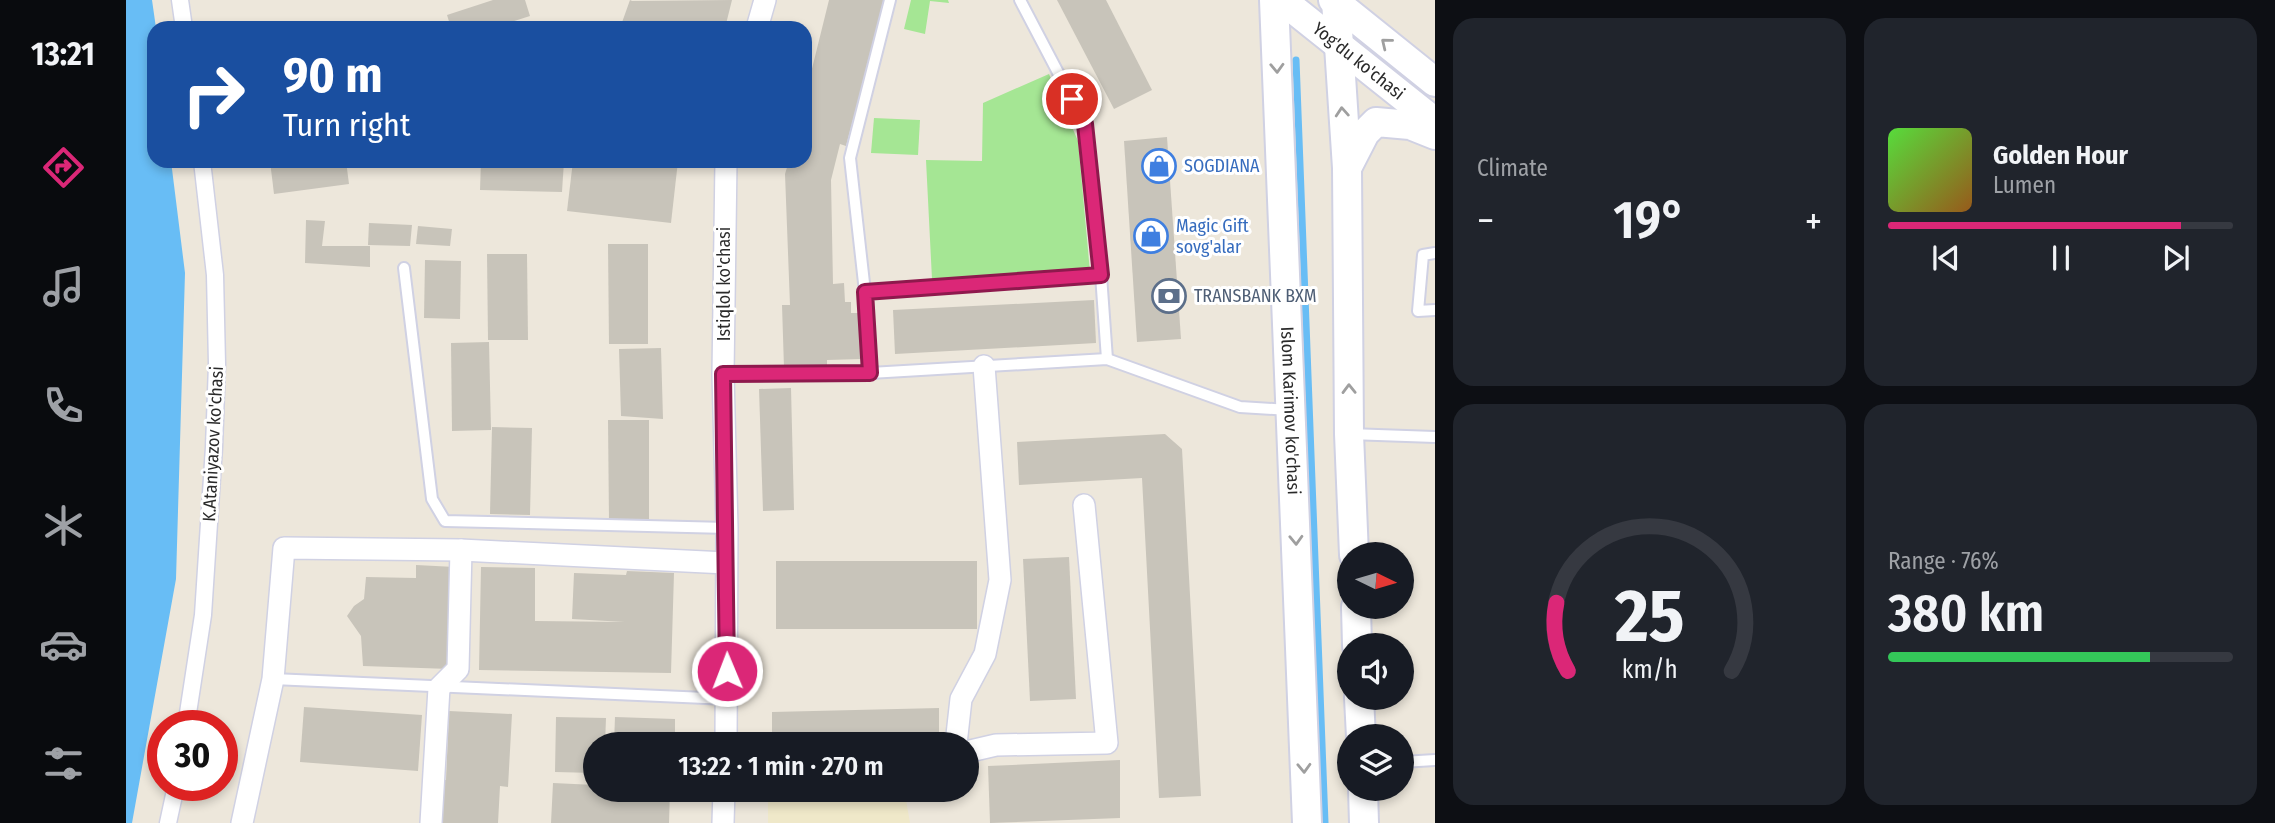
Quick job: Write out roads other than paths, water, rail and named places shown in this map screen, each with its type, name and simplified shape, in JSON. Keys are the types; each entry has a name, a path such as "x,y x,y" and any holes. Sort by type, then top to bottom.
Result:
{"main road":[{"name":"Islom Karimov ko'chasi","path":"1275,0 1307,823"},
{"name":"Yog'du ko'chasi","path":"1282,0 1435,122"},
{"name":"Yog'du ko'chasi","path":"1335,1 1435,82"},
{"path":"1335,1 1346,168 1349,434 1353,542"},
{"path":"1346,168 1365,133 1376,122 1410,125 1435,135"},
{"path":"1363,801 1364,823"}],"street":[{"path":"180,0 183,21"},
{"path":"759,21 765,0"},
{"name":"K.Ataniyazov ko'chasi","path":"188,710 203,615 216,378 215,275 203,168"},
{"name":"Istiqlol ko'chasi","path":"726,168 723,374 727,528 727,732"},
{"path":"957,732 961,699 985,654 1000,580 984,366"},
{"path":"979,749 996,745 1107,743 1084,505"},
{"path":"242,823 273,680 284,548 461,550 726,563"},
{"path":"431,823 439,688 458,669 461,550"},
{"path":"168,823 173,801"},
{"path":"723,823 728,802"}],"lane":[{"path":"870,373 865,292 850,158 890,0"},
{"path":"1020,0 1085,124 1107,359"},
{"path":"1435,253 1423,255 1418,311 1435,310"},
{"path":"404,268 432,499 445,521 727,528"},
{"path":"865,292 1101,275"},
{"path":"723,374 870,373 1107,359 1240,407 1290,410"},
{"path":"1349,434 1435,437"},
{"path":"273,680 728,699"},
{"path":"1414,761 1435,760"}],"water":[{"path":"126,0 152,0 155,21 147,21 147,168 172,168 185,273 176,579 152,710 147,710 147,740 132,823 126,823"}],"waterway":[{"path":"1296,60 1325,823"}],"place":[{"name":"SOGDIANA","path":"1159,166"},
{"name":"Magic Gift sovg'alar","path":"1151,236"},
{"name":"TRANSBANK BXM","path":"1169,296"}]}
